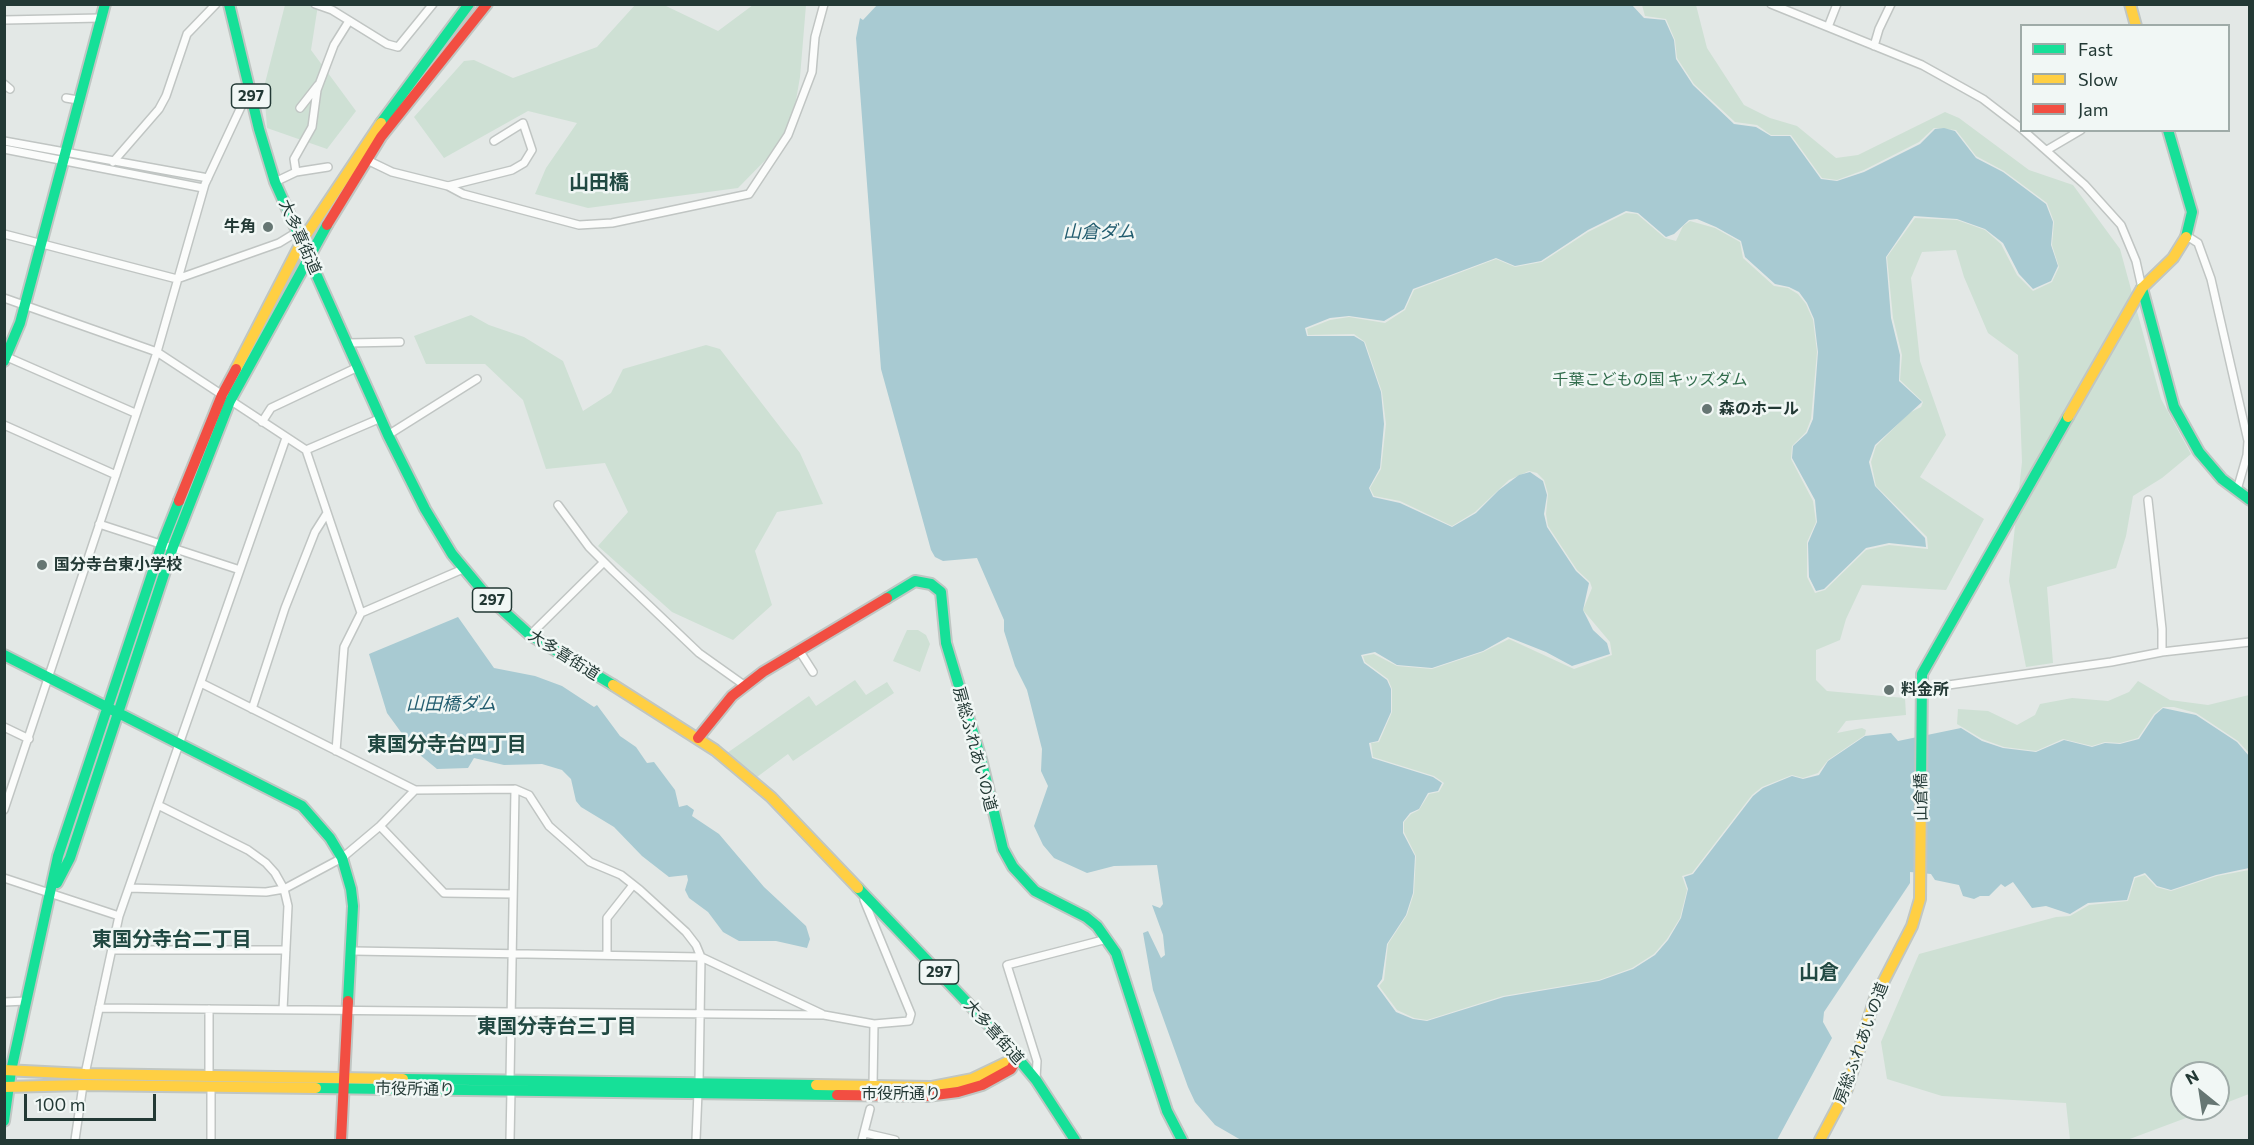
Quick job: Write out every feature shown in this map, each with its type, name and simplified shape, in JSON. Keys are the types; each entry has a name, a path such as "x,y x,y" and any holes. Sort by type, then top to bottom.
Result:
{"main road":[{"path":"6,359 25,304 105,4"},
{"name":"大多喜街道","path":"229,4 249,90 276,182 388,435 424,509 463,569 487,596 530,635 698,738 771,797 860,887 1018,1057 1036,1080 1075,1140"},
{"path":"226,398 308,255 367,160 399,114 487,4"},
{"path":"2130,4 2135,24"},
{"path":"4,1121 8,1070 51,894 58,856 107,708 167,545 226,398 299,236 468,5"},
{"path":"2169,132 2192,212 2187,236"},
{"name":"山倉橋","path":"1922,876 1920,689 1922,674 1929,658 2142,288 2174,258 2187,236"},
{"path":"2142,288 2174,407 2199,452 2223,479 2250,500"},
{"path":"51,894 70,858 118,714 167,545"},
{"name":"房総ふれあいの道","path":"698,738 744,685 915,581 932,584 941,592 946,643 981,759 1003,849 1014,867 1035,891 1086,917 1116,952 1167,1111 1182,1140"},
{"path":"4,655 302,806 317,820 342,858 351,889 353,951 341,1140"},
{"name":"房総ふれあいの道","path":"1820,1140 1847,1089 1875,998 1912,926 1920,899 1922,876"},
{"name":"市役所通り","path":"7,1087 84,1080 699,1087 931,1087 957,1083 1018,1057"},
{"name":"市役所通り","path":"699,1087 945,1095 991,1081 1011,1069 1018,1057"},
{"name":"市役所通り","path":"8,1070 84,1080"}],"street":[{"path":"113,162 159,109 166,96 187,34 216,4"},
{"path":"315,4 332,10 387,44 398,46 433,4"},
{"path":"367,160 392,172 448,186 463,194 579,225 612,223 749,194 788,135 812,72 815,37 824,4"},
{"path":"1772,4 1953,81 1992,106 2020,128"},
{"path":"1828,27 1837,4"},
{"path":"1874,46 1879,28 1891,4"},
{"path":"4,20 101,18"},
{"path":"296,172 294,159 312,127 320,83 334,45 349,21"},
{"path":"300,108 312,89 320,83"},
{"path":"4,810 8,788 28,739 47,676 157,352 203,188 249,90"},
{"path":"66,98 78,99"},
{"path":"448,186 512,170 524,163 532,150 523,123 494,141"},
{"path":"2024,132 2085,185 2121,225 2136,261 2142,288"},
{"path":"2047,150 2078,132"},
{"path":"4,141 203,188"},
{"path":"4,149 113,162 208,178"},
{"path":"276,182 296,172 328,167"},
{"path":"4,234 177,279 299,236"},
{"path":"2187,236 2198,243 2211,279 2248,441 2247,455 2237,490"},
{"path":"4,298 157,352 306,450 361,613"},
{"path":"348,343 400,342"},
{"path":"6,359 135,413"},
{"path":"262,422 271,408 358,367"},
{"path":"388,435 477,379"},
{"path":"306,450 381,418"},
{"path":"4,425 116,475"},
{"path":"75,1140 84,1080 119,916 286,438"},
{"path":"2148,500 2162,629 2162,652"},
{"path":"558,505 604,562 699,653 744,685"},
{"path":"252,709 285,608 315,532 327,513"},
{"path":"99,524 240,570"},
{"path":"530,635 604,562"},
{"path":"336,751 344,647 361,613 463,569"},
{"path":"1920,689 2111,662 2162,652 2250,642"},
{"path":"799,650 813,672"},
{"path":"201,683 415,790 514,789 529,795 549,826 590,862 621,875 686,932 696,945 701,957 696,1140"},
{"path":"4,728 28,739"},
{"path":"510,1140 514,789"},
{"path":"129,888 266,892 284,889 342,858 380,826 415,790"},
{"path":"158,805 248,850 266,863 284,889 288,906 283,1010"},
{"path":"380,826 444,893 513,894"},
{"path":"4,878 119,916"},
{"path":"607,955 607,918 633,885"},
{"path":"99,1008 824,1015 874,1024 909,1022 912,1018 860,887"},
{"path":"1036,1080 1037,1061 1007,965 1010,962 1107,939"},
{"path":"112,950 286,950"},
{"path":"353,951 701,957 824,1015"},
{"path":"4,1002 26,1001"},
{"path":"209,1009 211,1140"},
{"path":"873,1086 874,1024"},
{"path":"870,1109 863,1137 895,1140"}],"green space":[{"path":"285,5 318,5 311,50 356,111 327,149 267,128 264,87"},
{"path":"635,5 664,5 718,31 753,5 806,5 800,77 790,135 738,188 588,208 535,194 546,168 577,123 528,111 444,158 414,117 464,61 474,60 513,78 597,47"},
{"name":"千葉こどもの国 キッズダム","path":"1642,5 1696,5 1707,48 1744,105 1770,118 1797,126 1836,158 1858,155 1945,112 1959,118 2029,170 2073,185 2120,249 2161,399 2191,454 2162,478 2133,496 2126,536 2116,568 2047,587 2053,663 2026,667 2009,581 2022,462 2018,355 1988,333 1964,277 1956,250 1922,252 1911,278 1920,361 1946,435 1920,477 1984,519 1946,590 1862,585 1846,619 1840,640 1816,650 1816,680 1827,691 1905,698 1906,715 1846,721 1837,733 1862,728 1866,730 1865,735 1828,760 1818,773 1803,778 1792,775 1762,787 1752,795 1692,873 1682,876 1687,890 1680,918 1667,939 1654,954 1632,968 1599,980 1503,996 1427,1020 1414,1018 1397,1010 1379,986 1384,980 1388,944 1407,915 1414,893 1416,856 1404,832 1404,822 1411,814 1419,810 1429,794 1439,792 1444,783 1434,776 1373,757 1371,743 1379,742 1392,712 1392,689 1388,679 1365,662 1363,656 1374,654 1397,666 1432,669 1483,652 1509,639 1574,669 1612,655 1610,642 1583,610 1592,588 1590,582 1577,570 1548,526 1546,514 1548,494 1544,480 1537,473 1529,471 1509,480 1475,512 1452,526 1400,501 1374,496 1370,488 1381,469 1386,424 1382,392 1365,342 1354,334 1308,335 1307,329 1330,320 1349,317 1385,323 1405,310 1414,290 1496,259 1515,267 1542,262 1588,232 1626,213 1637,214 1665,238 1676,241 1683,226 1690,221 1715,228 1740,242 1743,258 1774,286 1788,288 1798,294 1806,304 1813,320 1817,352 1811,419 1806,432 1792,446 1791,459 1813,501 1816,522 1807,542 1807,577 1815,593 1825,590 1866,550 1889,545 1928,549 1927,537 1876,486 1871,462 1876,446 1909,413 1921,407 1923,402 1900,380 1902,355 1893,318 1887,257 1915,218 1957,220 1985,230 2001,244 2017,275 2033,291 2052,282 2059,267 2052,245 2054,222 2047,203 2004,171 1976,156 1956,130 1934,128 1919,142 1864,170 1837,180 1822,178 1791,135 1771,135 1757,125 1735,122 1694,84 1677,58 1675,40 1666,19 1645,16"},
{"path":"471,315 489,325 524,337 563,361 583,411 611,393 623,369 706,345 720,349 800,453 823,504 777,512 755,551 772,605 733,640 672,612 598,546 628,512 605,463 546,469 523,400 485,364 426,364 414,336"},
{"path":"907,630 918,630 926,635 930,644 920,672 893,661"},
{"path":"855,680 866,695 887,682 894,693 793,761 788,754 757,777 727,753 809,696 816,706"},
{"path":"2138,681 2170,700 2208,705 2249,695 2249,753 2238,741 2196,713 2174,707 2163,707 2154,714 2138,738 2120,743 2105,742 2092,746 2063,739 2036,751 2004,747 1982,739 1957,724 1958,709 1988,711 2017,725 2035,715 2040,704 2072,698 2108,701 2129,692"},
{"path":"2249,870 2249,1094 2230,1101 2230,1061 2170,1061 2170,1121 2178,1121 2127,1140 2070,1140 2066,1103 1942,1096 1887,1079 1881,1042 1919,954 2056,917 2070,916 2089,905 2128,901 2135,878 2145,875 2156,887 2171,891 2217,876"}],"water":[{"name":"山倉ダム","path":"878,4 1632,5 1644,18 1665,20 1674,40 1676,59 1693,85 1734,124 1756,127 1771,136 1790,136 1821,179 1837,181 1864,172 1920,144 1935,129 1944,128 1955,131 1976,158 2003,172 2046,204 2053,222 2051,245 2058,266 2051,281 2033,289 2019,274 2003,243 1985,229 1957,219 1914,216 1886,257 1891,318 1900,355 1899,381 1922,402 1875,445 1869,462 1875,486 1925,538 1926,547 1889,543 1866,548 1824,589 1816,591 1809,577 1808,543 1817,522 1815,500 1792,458 1793,446 1807,433 1813,419 1818,352 1814,319 1799,292 1775,284 1745,257 1741,241 1716,227 1697,219 1689,220 1674,234 1666,237 1638,213 1626,211 1588,230 1541,261 1515,266 1496,258 1413,289 1404,309 1384,321 1349,316 1330,318 1305,328 1307,336 1354,336 1364,342 1381,392 1384,424 1380,468 1369,488 1373,497 1400,503 1452,527 1476,513 1499,490 1519,475 1530,472 1543,481 1547,495 1544,514 1547,527 1576,571 1589,583 1583,610 1593,630 1607,643 1610,654 1572,666 1546,652 1508,637 1483,651 1432,668 1397,665 1375,652 1361,655 1364,663 1387,680 1391,689 1391,712 1378,741 1369,743 1372,758 1433,777 1442,783 1438,791 1428,793 1419,809 1410,813 1403,822 1403,833 1415,856 1413,893 1406,915 1387,944 1382,979 1377,986 1396,1012 1413,1019 1427,1021 1504,997 1599,981 1633,969 1655,955 1668,940 1681,918 1688,889 1684,877 1693,874 1753,796 1763,788 1792,776 1803,779 1819,775 1828,761 1865,736 1891,733 1898,741 1961,728 1982,741 2003,748 2036,752 2064,740 2092,747 2139,739 2155,715 2163,708 2196,715 2237,742 2249,756 2249,868 2216,875 2171,890 2157,886 2145,873 2134,877 2127,900 2088,903 2070,914 2046,906 2032,908 2013,882 2005,887 2001,884 1989,896 1974,899 1963,896 1959,885 1935,880 1931,874 1910,872 1910,883 1824,1012 1823,1022 1832,1038 1777,1140 1241,1140 1215,1125 1195,1102 1188,1087 1153,990 1143,933 1148,931 1161,958 1165,955 1163,935 1152,905 1160,908 1163,904 1157,865 1114,866 1087,873 1054,858 1043,845 1034,826 1048,786 1041,771 1042,749 1027,690 1015,666 1004,631 1004,620 977,558 943,561 935,557 931,550 881,369 856,38 860,18 863,20"},
{"name":"山田橋ダム","path":"458,617 494,668 535,676 562,686 594,707 597,705 620,736 636,747 647,763 654,762 675,790 679,807 687,805 694,810 692,816 719,834 764,887 806,926 810,939 807,948 776,941 739,941 723,932 708,912 689,898 685,890 687,875 669,877 642,856 614,827 581,807 576,801 571,779 562,770 542,764 504,765 474,758 468,768 437,769 414,750 387,713 369,654"}],"traffic: fast":[{"path":"4,361 20,323 105,4"},
{"path":"229,4 259,129 275,182 388,435 425,509 452,554 487,596 530,635 613,685"},
{"path":"381,123 469,4"},
{"path":"2169,132 2192,212 2186,237"},
{"path":"57,883 70,858 173,547 230,401 327,225"},
{"path":"2142,288 2174,407 2199,452 2222,479 2250,500"},
{"path":"1921,785 1922,674 2068,417"},
{"path":"4,1121 11,1071 58,856 162,544 179,501"},
{"path":"887,598 915,581 931,584 941,592 946,643 981,759 1003,849 1013,867 1035,891 1086,917 1097,926 1116,953 1167,1111 1182,1140"},
{"path":"4,655 302,806 330,838 342,858 351,889 353,906 348,1001"},
{"path":"858,888 1001,1038 1036,1080 1075,1140"},
{"path":"403,1079 816,1085"},
{"path":"316,1088 837,1095"}],"traffic: slow":[{"path":"2130,4 2135,24"},
{"path":"236,369 302,241 381,123"},
{"path":"2068,417 2142,288 2173,258 2186,237"},
{"path":"613,685 715,750 771,797 858,888"},
{"path":"1820,1140 1847,1089 1875,998 1912,926 1920,899 1921,785"},
{"path":"816,1085 931,1087 972,1079 1018,1057"},
{"path":"4,1070 85,1074 403,1079"},
{"path":"4,1087 83,1085 316,1088"}],"traffic: jam":[{"path":"327,225 381,137 487,4"},
{"path":"179,501 222,395 236,369"},
{"path":"698,738 732,696 763,672 887,598"},
{"path":"341,1140 348,1001"},
{"path":"837,1095 927,1096 958,1092 982,1085 1011,1069 1018,1057"}],"place":[{"name":"牛角","path":"268,227"},
{"name":"森のホール","path":"1707,409"},
{"name":"国分寺台東小学校","path":"42,565"},
{"name":"料金所","path":"1889,690"}],"district":[{"name":"山田橋","path":"599,182"},
{"name":"東国分寺台四丁目","path":"447,744"},
{"name":"東国分寺台二丁目","path":"172,939"},
{"name":"山倉","path":"1819,972"},
{"name":"東国分寺台三丁目","path":"557,1026"}]}
